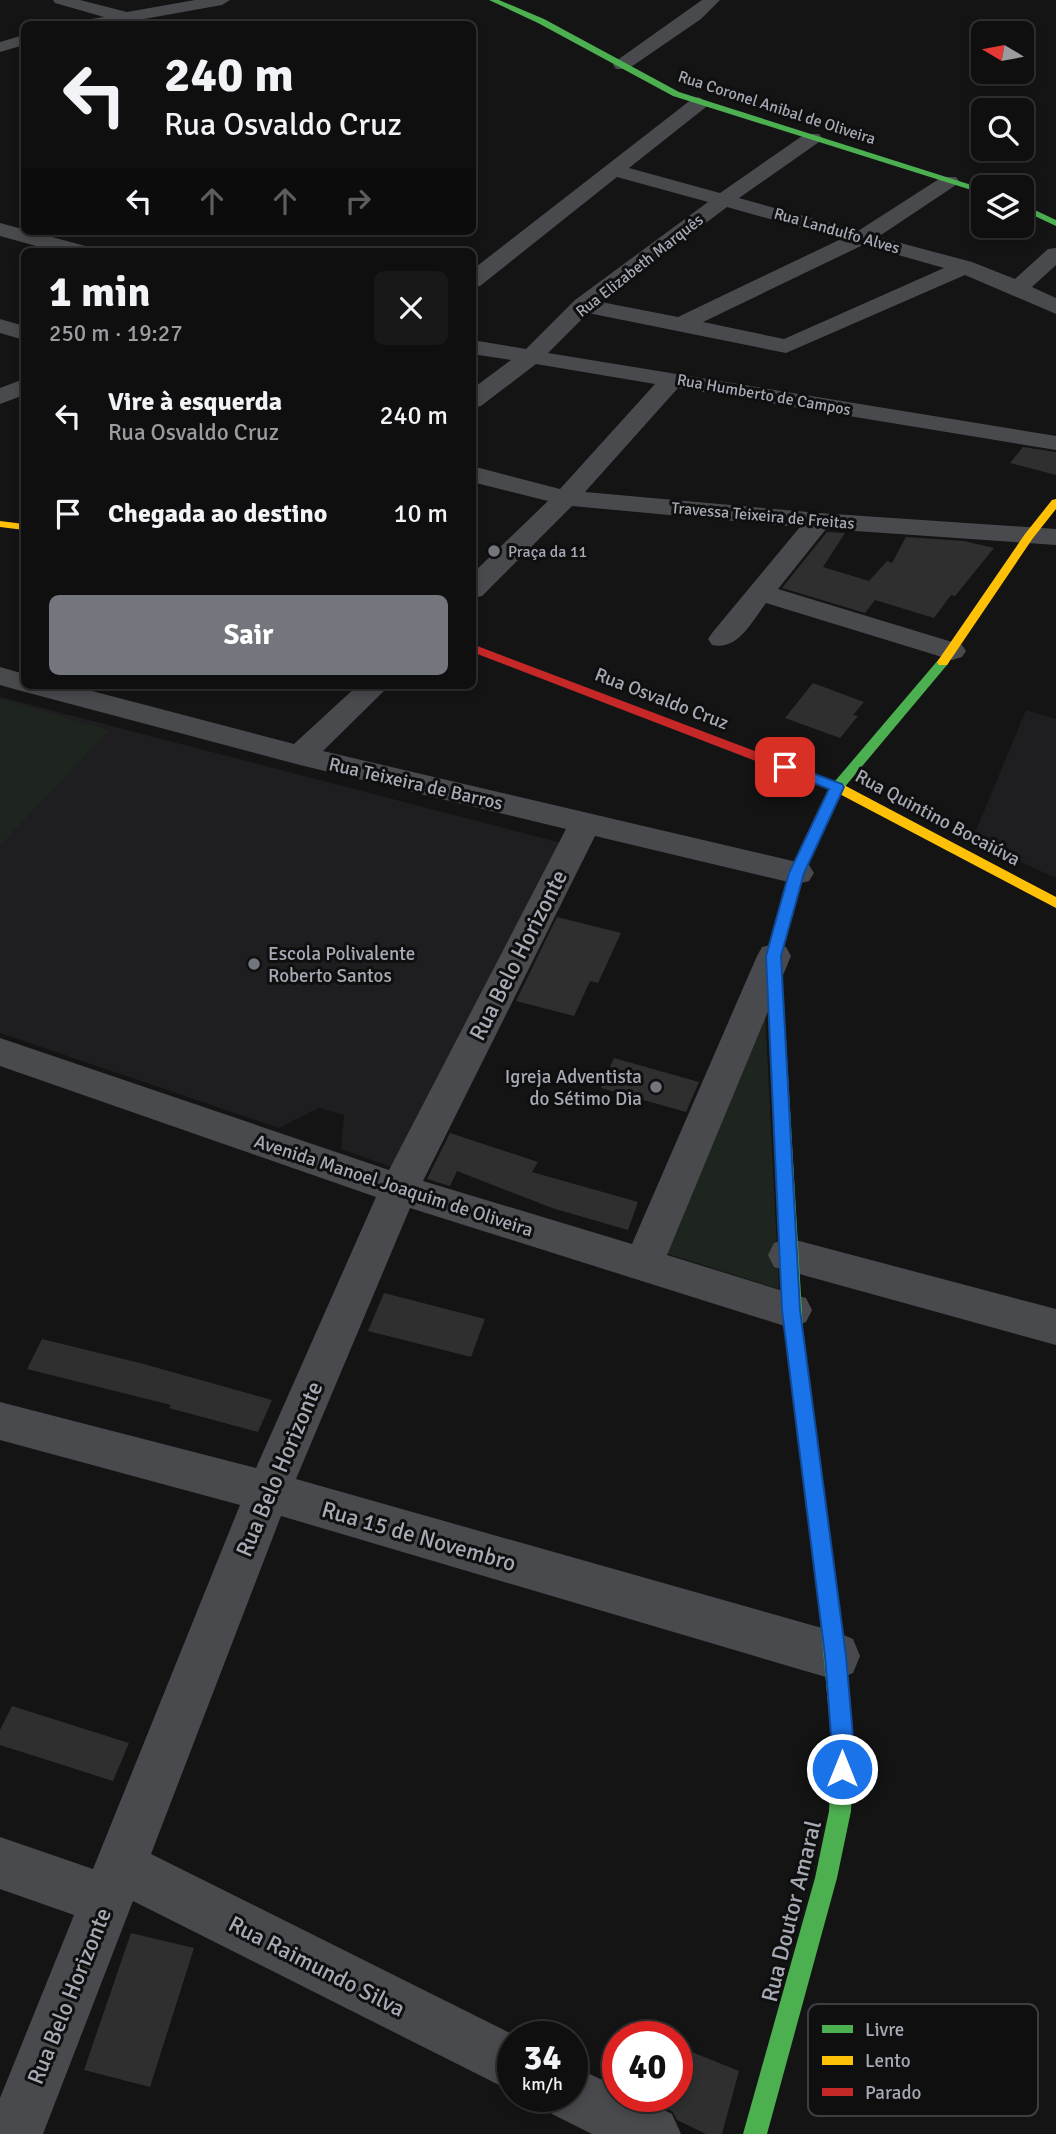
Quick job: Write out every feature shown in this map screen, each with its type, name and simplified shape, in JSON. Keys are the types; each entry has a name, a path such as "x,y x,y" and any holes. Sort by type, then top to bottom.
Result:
{"street":[{"path":"61,0 130,18"},
{"path":"110,21 222,0"},
{"name":"Rua Coronel Anibal de Oliveira","path":"493,0 541,21 676,94 971,188"},
{"path":"622,65 695,15 712,0"},
{"path":"0,35 21,40"},
{"path":"0,47 21,42"},
{"path":"476,278 699,103"},
{"name":"Rua Elizabeth Marquês","path":"476,398 531,356 583,305 812,138"},
{"name":"Rua Landulfo Alves","path":"612,169 964,267 1018,288 1056,307"},
{"path":"678,326 863,237 948,181"},
{"path":"1034,213 1056,223"},
{"path":"0,229 21,234"},
{"path":"0,247 23,235 67,248"},
{"path":"1018,288 1056,254"},
{"path":"583,305 786,346 964,267"},
{"path":"0,326 21,332"},
{"name":"Rua Humberto de Campos","path":"476,348 1056,443"},
{"path":"476,586 566,499 673,379"},
{"path":"0,397 21,387"},
{"name":"Travessa Teixeira de Freitas","path":"476,475 566,499 819,521 1056,537"},
{"path":"837,787 952,651 1029,536 1056,502"},
{"path":"723,639 819,521"},
{"path":"0,524 21,527"},
{"path":"762,593 952,651"},
{"name":"Rua Osvaldo Cruz","path":"476,650 837,787"},
{"path":"0,676 21,681"},
{"name":"Rua Teixeira de Barros","path":"66,689 104,693 300,755 797,873"},
{"path":"300,755 371,689"},
{"name":"Rua Doutor Amaral","path":"755,2134 826,1878 840,1811 843,1748 836,1656 791,1310 774,956 797,873 837,787"},
{"name":"Rua Quintino Bocaiúva","path":"837,787 1056,903"},
{"name":"Rua Belo Horizonte","path":"14,2134 268,1492 399,1189 586,822"},
{"path":"643,1265 774,956"},
{"name":"Avenida Manoel Joaquim de Oliveira","path":"0,1052 399,1189 791,1310"},
{"path":"788,1255 1056,1327"},
{"name":"Rua 15 de Novembro","path":"0,1421 268,1492 836,1656"},
{"name":"Rua Raimundo Silva","path":"0,1863 114,1884 497,2057"},
{"path":"588,2102 652,2134"}],"shaded area":[{"name":"Escola Polivalente Roberto Santos","path":"0,697 566,844 399,1170 341,1149 344,1115 319,1108 279,1128 0,1033"},
{"path":"0,699 109,730 0,845"},
{"path":"1026,710 1056,719 1056,878 972,840"},
{"path":"765,1010 779,1289 665,1253"}],"building":[{"path":"1023,447 1056,452 1056,475 1010,463"},
{"path":"827,532 845,533 823,567 869,581 887,561 892,563 906,537 964,541 994,548 934,618 875,600 865,613 782,588"},
{"path":"813,683 864,702 853,715 858,716 840,738 785,718"},
{"path":"557,917 621,933 598,983 590,981 574,1016 516,1001"},
{"name":"Igreja Adventista do Sétimo Dia","path":"614,1058 699,1082 686,1112 601,1088"},
{"path":"450,1133 538,1162 532,1172 638,1202 628,1230 552,1208 457,1171 450,1186 427,1179"},
{"path":"384,1293 485,1319 471,1357 368,1331"},
{"path":"42,1339 272,1400 258,1432 169,1408 171,1405 27,1369"},
{"path":"12,1706 129,1743 113,1781 0,1745 0,1730"},
{"path":"131,1933 194,1948 150,2087 84,2070"},
{"path":"693,2052 739,2071 722,2134 706,2134 677,2120 673,2112 693,2112"}],"traffic: fast":[{"path":"493,0 541,21 676,94 971,188"},
{"path":"1034,213 1056,223"},
{"path":"794,1330 774,956 797,873 837,787 943,662"},
{"path":"755,2134 826,1878 840,1811 843,1748 829,1606"}],"traffic: slow":[{"path":"943,662 1029,536 1056,502"},
{"path":"0,524 21,527"},
{"path":"805,775 837,787 1056,903"}],"traffic: jam":[{"path":"476,650 805,775"},
{"path":"794,1330 829,1606"}],"place":[{"name":"Praça da 11","path":"494,551"},
{"name":"Escola Polivalente Roberto Santos","path":"254,964"},
{"name":"Igreja Adventista do Sétimo Dia","path":"656,1087"}],"route":[{"path":"785,767 837,787 797,873 774,956 791,1310 836,1656 843,1748 842,1769"}]}
